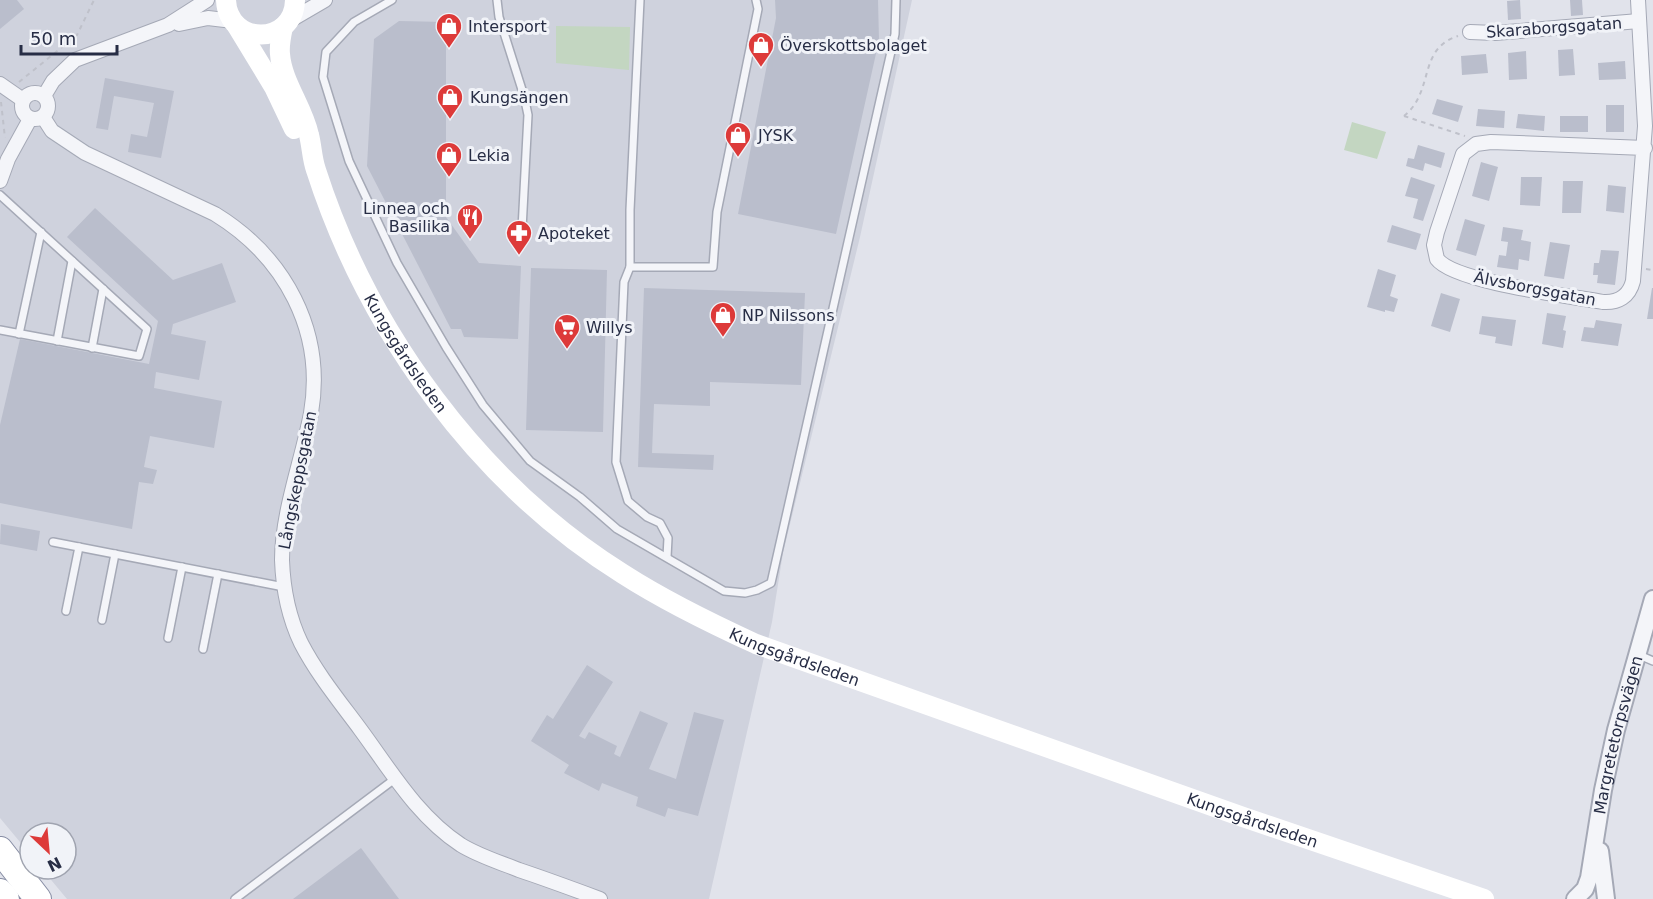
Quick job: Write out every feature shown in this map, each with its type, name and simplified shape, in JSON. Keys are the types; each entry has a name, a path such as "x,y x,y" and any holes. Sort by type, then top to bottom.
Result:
{"highway":[{"path":"0,850 38,899"},
{"path":"0,892 6,899"}],"main road":[{"name":"Kungsgårdsleden","path":"226,0 228,13 274,87 298,141 315,168 356,272 378,314 415,371 445,412 481,454 525,499 572,538 623,574 705,621 756,644 1471,897 1501,899"},
{"name":"Kungsgårdsleden","path":"295,0 293,13 286,24 280,55 309,132 315,168"},
{"path":"235,24 244,31 260,35 276,32 286,24"}],"street":[{"path":"168,25 207,0"},
{"path":"286,24 325,0"},
{"name":"Älvsborgsgatan","path":"1484,142 1472,146 1463,154 1437,232 1434,245 1437,259 1449,269 1494,282 1603,302 1622,299 1630,290 1633,281 1645,148 1638,0"},
{"path":"44,96 53,81 75,60 168,25 208,18 235,24"},
{"name":"Skaraborgsgatan","path":"1470,32 1495,33 1639,21"},
{"path":"6,85 23,100 23,112 36,118"},
{"path":"23,100 33,93 44,96"},
{"path":"0,181 8,159 36,118 48,107 44,96"},
{"name":"Långskeppsgatan","path":"36,118 85,153 216,214 232,224 262,250 285,281 295,298 308,335 313,374 311,413 284,530 282,559 284,587 290,615 300,642 314,667 425,817 462,846 483,856 600,899"},
{"path":"1484,142 1645,148"},
{"name":"Margretetorpsvägen","path":"1575,899 1585,889 1589,878 1598,835 1603,790 1616,730 1653,599"},
{"name":"Margretetorpsvägen","path":"1598,835 1606,899"}],"lane":[{"path":"392,0 354,22 326,52 322,76 349,161 397,263 446,347 483,405 530,461 580,497 617,529 724,591 745,593 771,583 895,34 896,0"},
{"path":"497,0 499,17 528,116 522,229"},
{"path":"640,0 630,210 630,267 624,282 616,462 628,501 647,517 660,523 668,538 666,557"},
{"path":"630,267 713,267 717,212 758,9 756,0"},
{"path":"0,195 147,329 138,356 0,330"},
{"path":"20,334 41,232"},
{"path":"57,341 72,261"},
{"path":"92,348 103,289"},
{"path":"53,542 284,587"},
{"path":"66,611 79,547"},
{"path":"102,620 115,554"},
{"path":"168,638 182,567"},
{"path":"203,649 218,574"},
{"path":"1636,654 1653,661"},
{"path":"235,899 396,778"}],"path":[{"path":"6,85 25,79 77,35 94,0"},
{"path":"1470,32 1450,38 1439,45 1432,58 1420,96 1414,108 1404,116 1484,142"},
{"path":"2,101 8,159"}],"shaded area":[{"path":"0,0 912,0 860,237 783,553 772,622 709,899 67,899 52,881 78,881 78,821 18,821 18,840 0,818"}],"green space":[{"path":"556,26 630,27 629,70 556,63"},
{"path":"1352,122 1386,132 1377,159 1344,150"}],"building":[{"path":"0,0 17,0 24,9 0,29"},
{"path":"775,0 878,0 879,40 836,234 738,214 776,18"},
{"path":"1520,0 1521,19 1508,20 1507,1"},
{"path":"1570,0 1582,0 1583,15 1571,16"},
{"path":"399,21 446,22 446,217 479,263 521,266 518,339 464,337 461,329 451,329 367,166 374,39"},
{"path":"1573,49 1575,75 1559,76 1558,50"},
{"path":"1526,51 1527,79 1509,80 1508,53"},
{"path":"1486,54 1488,73 1462,75 1461,56"},
{"path":"1625,61 1626,79 1599,80 1598,63"},
{"path":"105,78 174,91 161,158 128,152 131,134 147,137 154,103 114,96 108,130 96,128"},
{"path":"1437,99 1463,106 1458,122 1432,114"},
{"path":"1606,105 1624,105 1624,132 1606,132"},
{"path":"1478,109 1505,111 1504,128 1476,126"},
{"path":"1518,114 1545,116 1544,131 1516,128"},
{"path":"1560,116 1588,116 1588,132 1560,132"},
{"path":"1418,145 1445,153 1441,168 1425,163 1423,171 1406,166 1408,158 1414,159"},
{"path":"1481,162 1498,167 1489,201 1472,196"},
{"path":"1411,177 1435,185 1423,221 1413,218 1418,199 1405,196"},
{"path":"1521,177 1542,177 1540,206 1520,205"},
{"path":"1563,181 1583,181 1581,213 1562,213"},
{"path":"1608,185 1626,187 1624,213 1606,211"},
{"path":"95,208 173,280 222,263 236,302 173,324 171,334 206,341 199,380 156,372 154,388 222,401 214,448 150,436 144,467 157,470 153,484 139,482 132,529 0,503 0,425 20,339 149,364 158,321 67,237"},
{"path":"1465,219 1485,225 1476,256 1456,250"},
{"path":"1392,225 1421,234 1416,250 1387,242"},
{"path":"1503,227 1523,230 1521,240 1531,242 1529,261 1519,259 1518,270 1497,267 1499,255 1506,256 1508,242 1501,241"},
{"path":"1550,242 1570,245 1564,279 1544,276"},
{"path":"1601,250 1619,251 1615,285 1597,283 1598,275 1593,275 1594,263 1599,263"},
{"name":"Willys","path":"531,268 607,270 603,432 526,430"},
{"path":"1378,269 1396,275 1390,296 1398,299 1394,312 1367,307"},
{"name":"NP Nilssons","path":"644,288 805,293 801,385 710,382 710,406 654,404 652,453 714,455 713,470 638,467"},
{"path":"1652,288 1653,319 1647,319"},
{"path":"1441,293 1460,299 1450,332 1431,326"},
{"path":"1547,313 1566,316 1563,348 1542,344"},
{"path":"1482,316 1516,320 1512,346 1495,343 1496,337 1479,334"},
{"path":"1596,320 1622,324 1618,346 1581,341 1584,327 1594,328"},
{"path":"1,524 40,531 37,551 0,544"},
{"path":"587,665 613,682 579,736 585,739 589,732 617,746 614,754 620,757 640,711 668,723 649,769 676,779 694,712 724,720 698,816 668,808 665,817 636,806 638,797 602,783 599,791 564,773 569,765 531,741 547,715 553,719"},
{"path":"361,848 399,899 293,899"}],"place":[{"name":"Intersport","path":"449,49"},
{"name":"Överskottsbolaget","path":"761,68"},
{"name":"Kungsängen","path":"450,120"},
{"name":"JYSK","path":"738,158"},
{"name":"Lekia","path":"449,178"},
{"name":"Linnea och Basilika","path":"470,240"},
{"name":"Apoteket","path":"519,256"},
{"name":"NP Nilssons","path":"723,338"},
{"name":"Willys","path":"567,350"}]}
